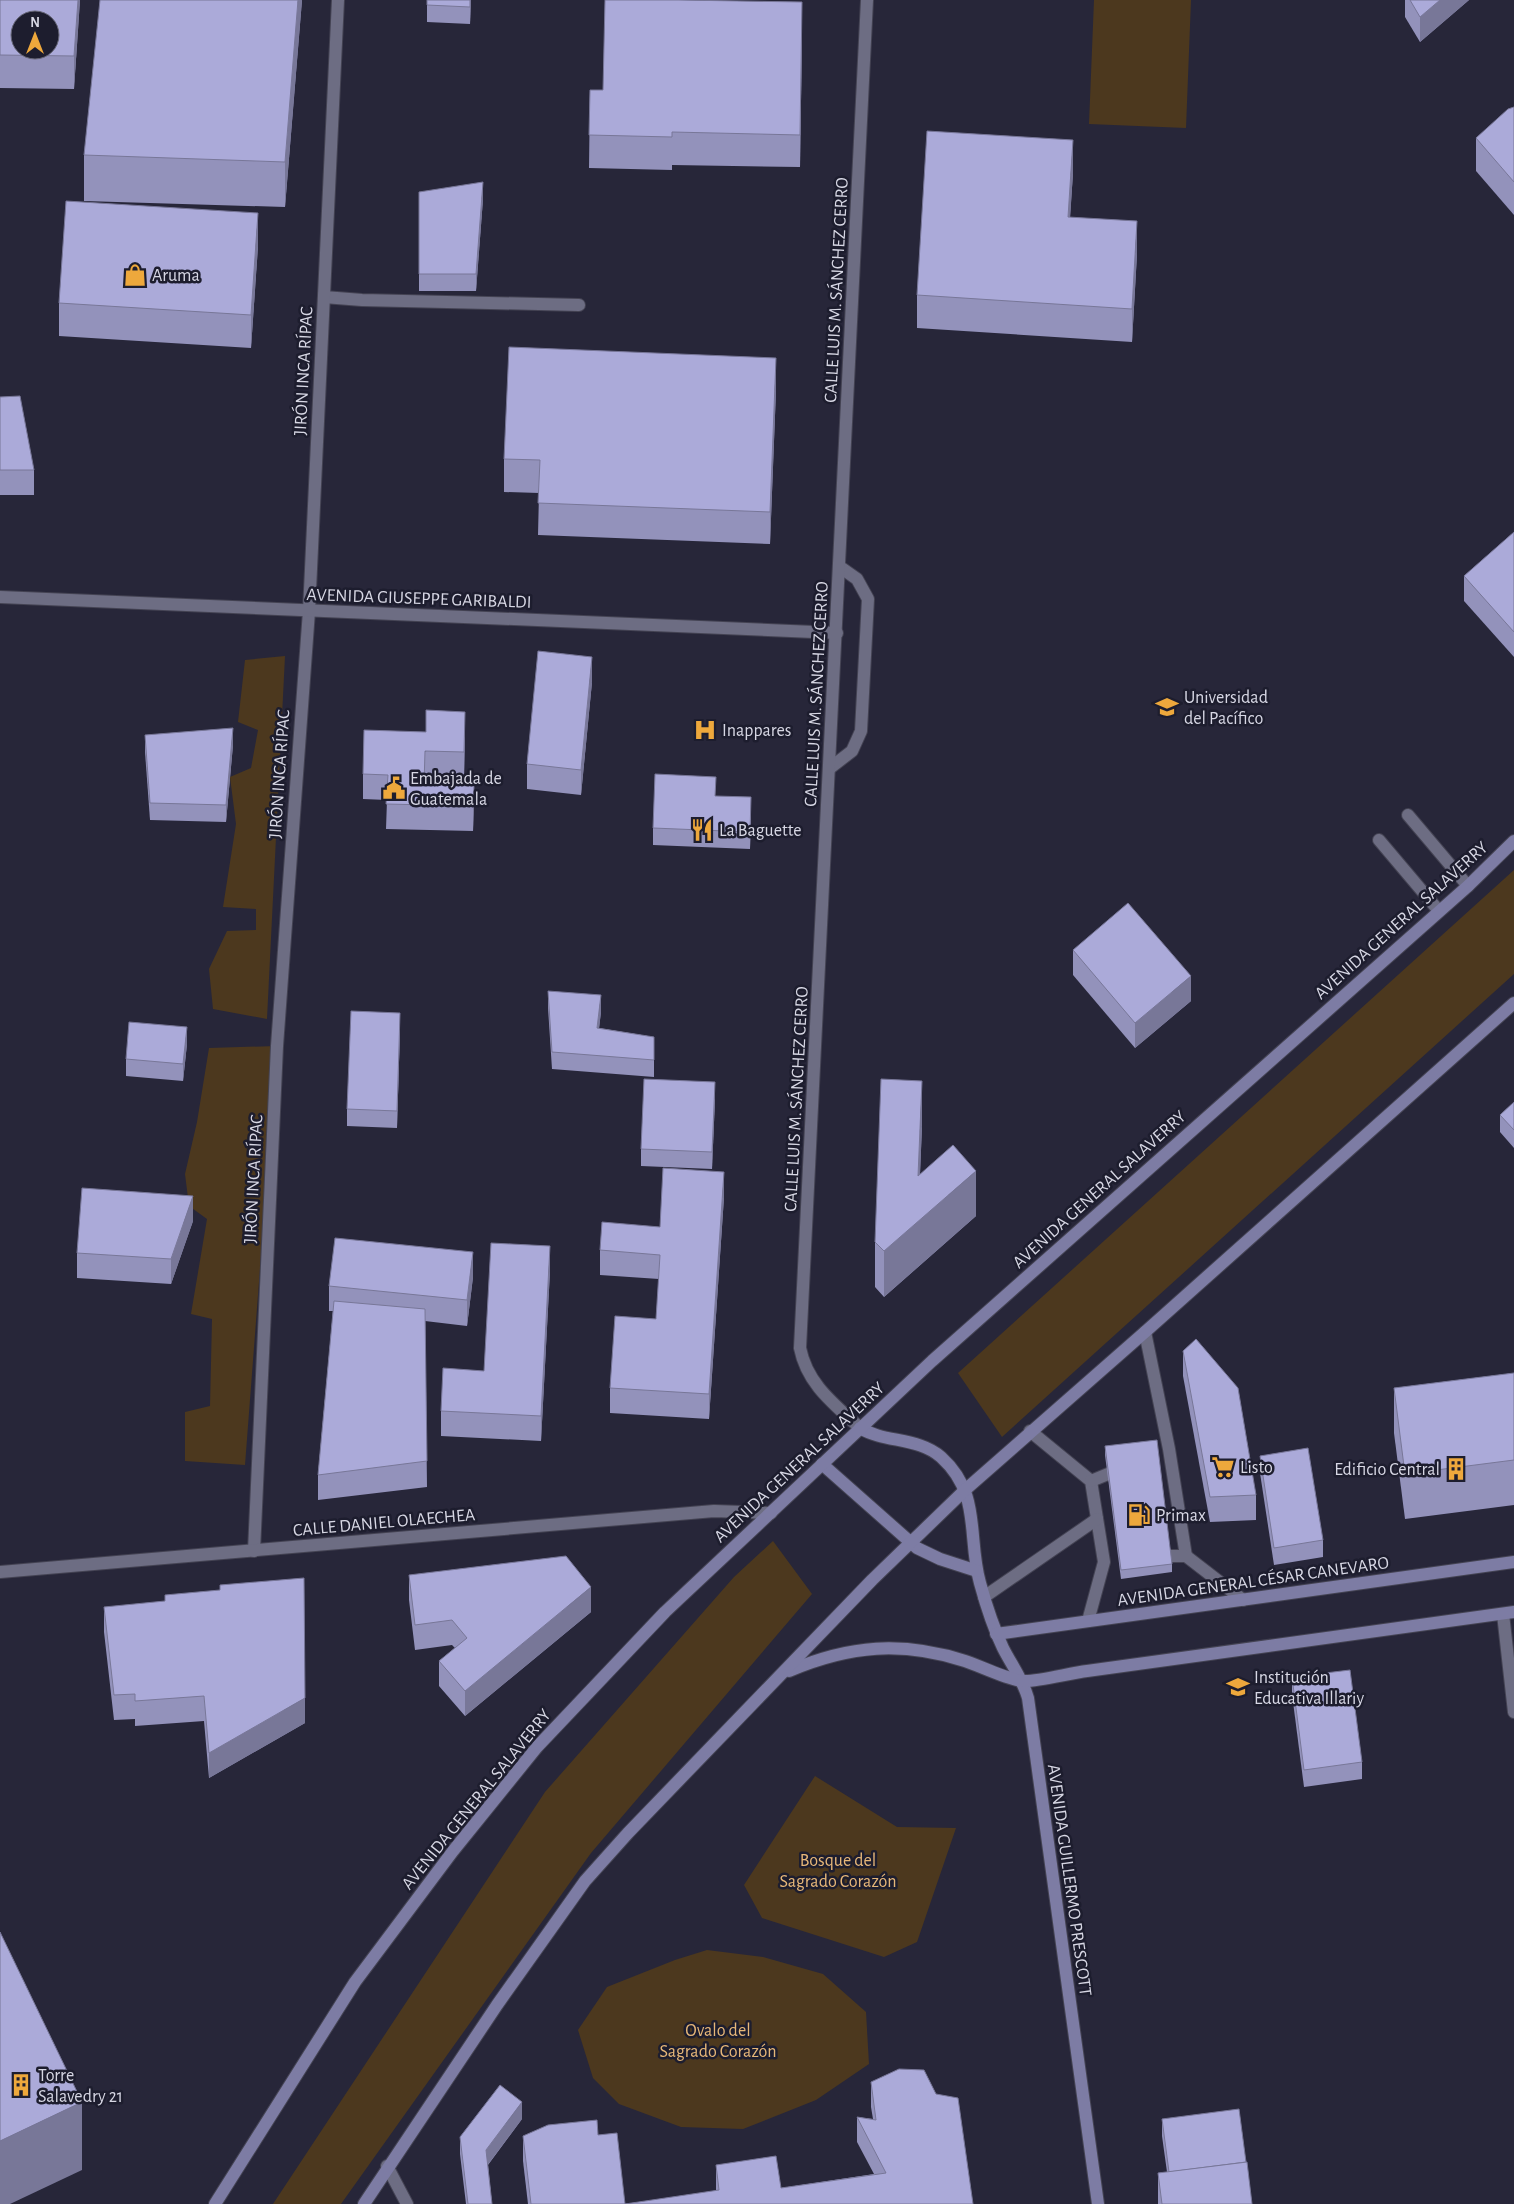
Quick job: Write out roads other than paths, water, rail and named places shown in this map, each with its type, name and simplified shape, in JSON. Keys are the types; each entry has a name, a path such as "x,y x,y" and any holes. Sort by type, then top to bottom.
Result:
{"main road":[{"name":"AVENIDA GENERAL SALAVERRY","path":"215,2204 356,1982 459,1843 537,1747 665,1612 932,1361 1468,886 1514,841"},
{"path":"364,2204 387,2166 497,2004 585,1881 628,1833 909,1543 965,1490 1514,1002"},
{"name":"AVENIDA GUILLERMO PRESCOTT","path":"860,1428 875,1436 918,1444 933,1451 949,1465 965,1490 971,1510 977,1571 984,1597 996,1634 1022,1681 1028,1698 1098,2204"},
{"path":"822,1464 909,1543 940,1559 977,1571"},
{"name":"AVENIDA GENERAL CÉSAR CANEVARO","path":"996,1634 1514,1562"},
{"path":"785,1673 834,1655 886,1648 913,1649 937,1653 1022,1681 1096,1669 1509,1613"}],"street":[{"name":"JIRÓN INCA RÍPAC","path":"254,1551 278,1046 309,611 338,0"},
{"name":"CALLE LUIS M. SÁNCHEZ CERRO","path":"860,1428 824,1394 812,1379 803,1364 800,1348 867,0"},
{"path":"324,297 369,301 579,305"},
{"path":"830,768 852,751 860,731 868,599 857,579 840,567"},
{"name":"AVENIDA GIUSEPPE GARIBALDI","path":"0,598 837,633"},
{"path":"1408,815 1468,886"},
{"path":"1379,840 1439,911"},
{"path":"1145,1332 1163,1451 1186,1556"},
{"path":"1030,1432 1091,1481 1104,1562 1088,1622"},
{"path":"1091,1481 1108,1474"},
{"name":"CALLE DANIEL OLAECHEA","path":"0,1572 714,1511 771,1513"},
{"path":"984,1597 1097,1519"},
{"path":"1170,1556 1186,1556 1243,1600"},
{"path":"1104,1562 1119,1560"},
{"path":"1509,1613 1514,1712"},
{"path":"387,2166 407,2204"}],"place":[{"name":"Aruma","path":"135,275"},
{"name":"Universidad del Pacífico","path":"1167,707"},
{"name":"Inappares","path":"705,730"},
{"name":"Embajada de Guatemala","path":"394,788"},
{"name":"La Baguette","path":"702,830"},
{"name":"Listo","path":"1223,1467"},
{"name":"Edificio Central","path":"1456,1469"},
{"name":"Primax","path":"1139,1515"},
{"name":"Institución Educativa Illariy","path":"1238,1687"},
{"name":"Torre Salavedry 21","path":"21,2085"}],"park label":[{"name":"Bosque del Sagrado Corazón","path":"838,1870"},
{"name":"Ovalo del Sagrado Corazón","path":"718,2040"}]}
